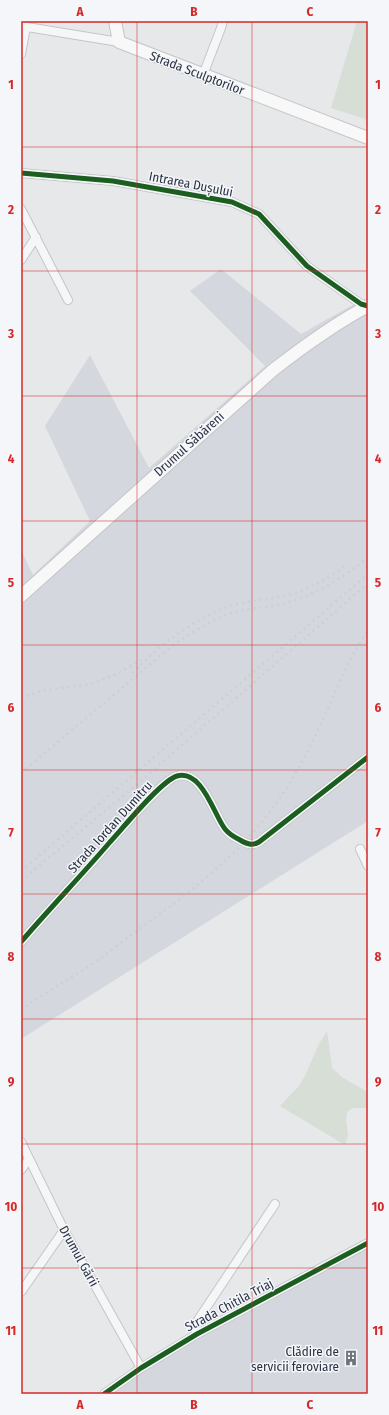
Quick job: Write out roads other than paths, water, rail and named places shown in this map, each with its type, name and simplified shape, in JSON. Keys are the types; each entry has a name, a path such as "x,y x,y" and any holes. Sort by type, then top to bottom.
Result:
{"main road":[{"path":"115,21 119,42"},
{"name":"Strada Sculptorilor","path":"119,42 368,138"},
{"name":"Drumul Săbăreni","path":"21,596 273,370 311,340 368,306"}],"street":[{"path":"203,75 223,21"},
{"name":"Strada Sculptorilor","path":"24,26 119,42"},
{"path":"21,54 24,26"},
{"name":"Intrarea Dușului","path":"21,173 113,181 232,202 259,214 307,266 361,304 368,306"},
{"path":"21,209 68,300"},
{"path":"21,260 36,237"},
{"name":"Strada Iordan Dumitru","path":"21,942 133,816 160,787 170,779 178,776 185,776 197,783 207,796 224,829 244,842 253,844 259,842 368,757"},
{"path":"360,849 368,866"},
{"name":"Drumul Gării","path":"21,1142 64,1230 141,1368"},
{"path":"21,1170 29,1159"},
{"path":"197,1334 194,1326 275,1204"},
{"path":"21,1292 64,1230"},
{"name":"Strada Chitila Triaj","path":"104,1394 141,1368 197,1334 368,1244"}],"railway":[{"path":"21,773 173,645 203,626 231,613 273,606 310,595 341,577 368,557"},
{"path":"132,673 159,648 196,622 224,608 284,596 300,591 322,581 344,567"},
{"path":"21,871 368,574"},
{"path":"21,881 141,781 368,583"},
{"path":"21,1010 98,960 174,903 212,873 247,839 277,802 295,774 306,755 348,665 368,631"},
{"path":"21,698 41,691 90,684 115,675 141,660"}],"place":[{"name":"Clădire de servicii feroviare","path":"351,1358"}]}
